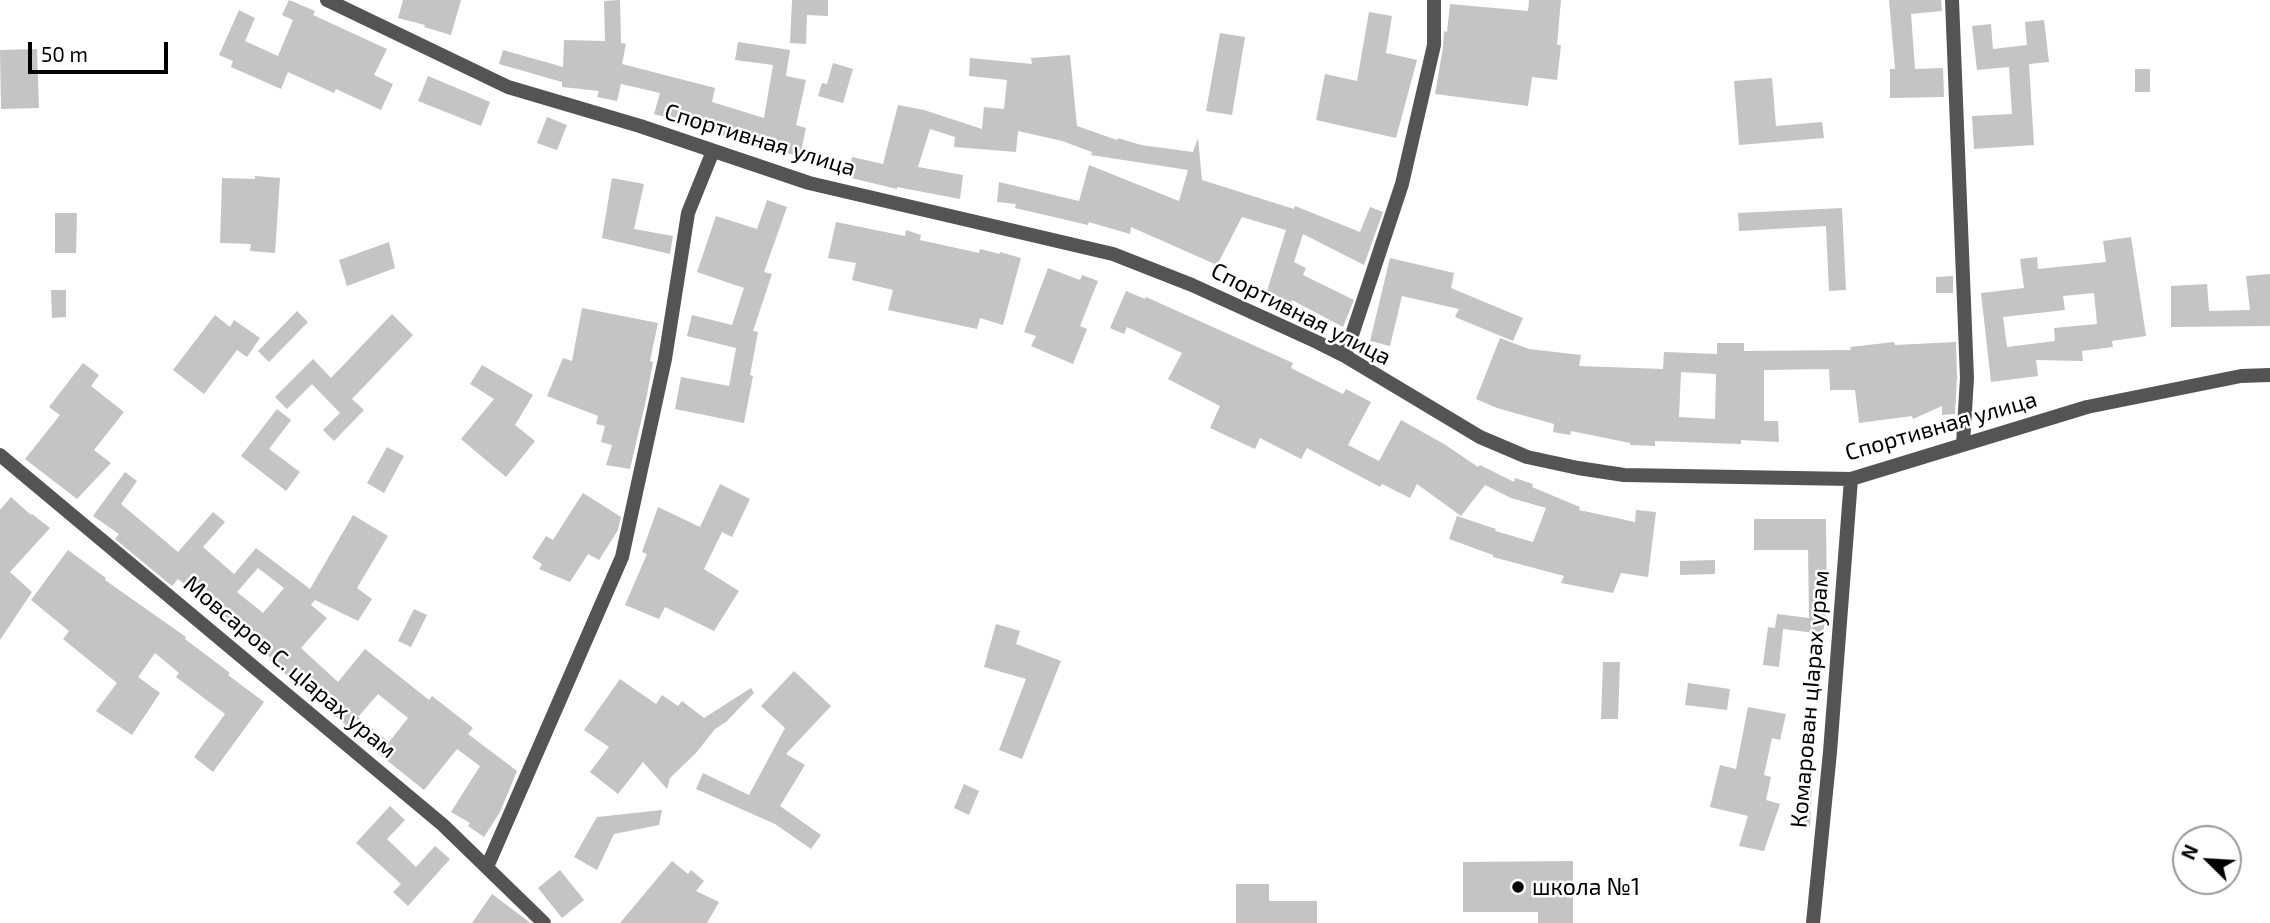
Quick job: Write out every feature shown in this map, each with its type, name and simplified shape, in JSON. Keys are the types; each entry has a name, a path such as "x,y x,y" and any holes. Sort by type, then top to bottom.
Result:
{"street":[{"name":"Спортивная улица","path":"327,0 508,87 640,126 809,183 1112,254 1192,285 1345,356 1480,437 1527,457 1578,468 1624,475 1851,479 2087,407 2242,376 2270,375"},
{"path":"1345,356 1402,184 1434,45 1434,0"},
{"path":"1952,0 1967,378 1963,444"},
{"path":"487,867 622,557 665,359 688,213 713,151"},
{"name":"Мовсаров С. цIарах урам","path":"0,455 443,825 544,923"},
{"name":"Комарован цIарах урам","path":"1813,923 1830,752 1851,479"}],"building":[{"path":"289,0 315,11 313,15 387,49 374,75 393,84 381,110 336,89 334,93 288,72 281,89 231,67 233,61 219,55 239,10 255,18 245,41 278,56 293,20 282,15"},
{"path":"403,0 461,0 451,35 398,18"},
{"path":"620,0 621,43 626,44 622,64 715,88 712,102 764,118 773,65 735,60 738,42 790,50 786,76 806,80 796,125 806,128 800,156 762,148 720,135 721,132 654,114 660,93 621,84 617,101 597,97 599,91 562,87 562,82 499,64 503,50 563,67 564,40 605,41 604,1"},
{"path":"792,0 828,0 828,16 807,15 806,44 790,43"},
{"path":"1529,0 1561,0 1557,45 1561,45 1557,80 1532,77 1528,106 1435,94 1450,4 1528,11"},
{"path":"1889,0 1941,0 1942,11 1911,14 1915,69 1943,68 1944,97 1890,98 1890,69 1895,69"},
{"path":"1369,12 1392,16 1386,53 1417,60 1396,138 1316,120 1325,74 1357,81"},
{"path":"2044,20 2049,62 2029,64 2034,145 1974,149 1972,116 2012,114 2009,67 1977,70 1972,26 1991,24 1993,49 2027,45 2025,22"},
{"path":"1220,33 1245,37 1232,115 1206,111"},
{"path":"37,49 39,108 1,109 0,50"},
{"path":"1070,55 1077,126 1117,140 1118,138 1141,145 1193,152 1198,138 1202,180 1294,209 1295,206 1360,232 1370,207 1383,212 1364,265 1303,234 1294,262 1306,268 1303,275 1354,300 1343,327 1292,300 1291,303 1267,291 1286,230 1242,217 1217,265 1131,227 1130,234 1089,222 1088,225 1015,208 1016,204 997,202 999,182 1079,201 1089,165 1179,201 1188,170 1091,155 1092,152 1062,141 1018,131 1016,152 954,147 955,137 930,129 918,167 963,175 960,199 897,189 847,177 852,157 883,164 898,105 924,110 982,129 984,107 1004,109 1007,80 969,76 970,58 1032,64 1031,58"},
{"path":"833,63 853,69 843,103 818,96 822,83 827,84"},
{"path":"2135,69 2150,69 2150,92 2135,92"},
{"path":"428,76 490,102 481,126 418,101"},
{"path":"1772,78 1776,126 1822,122 1824,138 1739,145 1734,81"},
{"path":"547,117 567,125 557,150 537,143"},
{"path":"255,176 280,178 275,253 250,251 251,244 220,243 222,178 255,179"},
{"path":"612,178 644,184 634,229 673,236 670,254 602,238"},
{"path":"767,200 787,207 764,272 772,274 753,331 758,332 744,423 675,409 681,377 729,386 736,348 687,336 692,315 732,325 744,288 697,272 716,216 757,229"},
{"path":"1842,208 1846,290 1829,291 1826,226 1739,231 1738,213"},
{"path":"55,213 77,213 76,253 55,253"},
{"path":"836,222 905,236 906,230 921,235 920,240 979,253 980,249 1021,258 1003,325 980,318 977,329 888,310 893,290 852,280 856,263 828,258"},
{"path":"2131,237 2146,336 2112,341 2113,347 2082,351 2083,361 2036,360 2038,376 1991,382 1981,293 2024,288 2020,259 2037,257 2038,269 2106,262 2103,241","holes":["2094,293 2097,324 2054,328 2055,341 2007,347 2003,317 2065,310 2063,296"]},
{"path":"389,242 395,268 347,286 339,260"},
{"path":"1390,258 1454,273 1451,288 1523,318 1513,341 1455,317 1459,309 1402,296 1390,346 1370,341"},
{"path":"1048,268 1080,280 1082,275 1098,281 1080,326 1087,329 1073,364 1031,346 1036,336 1024,332"},
{"path":"2270,274 2270,326 2171,327 2171,286 2207,284 2209,311 2250,310 2246,276"},
{"path":"1953,276 1953,293 1936,293 1936,277"},
{"path":"51,290 66,290 66,317 52,318"},
{"path":"1126,291 1145,299 1146,297 1293,363 1291,368 1343,394 1346,389 1371,402 1348,445 1379,461 1401,420 1478,467 1480,465 1514,482 1515,478 1533,484 1532,487 1580,507 1579,510 1635,522 1636,510 1656,512 1648,577 1621,573 1613,593 1561,583 1564,576 1493,557 1449,539 1457,516 1533,542 1546,508 1511,498 1485,485 1461,516 1417,484 1410,498 1382,484 1380,487 1307,448 1301,459 1260,438 1255,449 1210,428 1220,406 1168,379 1182,353 1127,327 1124,334 1110,328"},
{"path":"582,308 658,323 646,400 630,469 606,465 612,445 601,442 605,426 596,424 598,416 547,396 563,358 572,361"},
{"path":"297,311 308,322 269,362 258,351"},
{"path":"392,314 413,335 352,399 364,410 334,441 323,430 340,413 312,384 287,409 275,397 313,359 331,378"},
{"path":"215,315 230,327 234,320 260,338 247,357 237,350 204,394 173,370"},
{"path":"1500,338 1529,349 1581,355 1579,366 1663,369 1664,352 1717,354 1717,343 1744,343 1744,351 1851,350 1850,347 1894,342 1895,345 1956,342 1955,414 1942,415 1942,406 1913,419 1912,416 1859,423 1855,390 1830,390 1829,369 1764,370 1764,421 1778,421 1779,442 1741,440 1741,444 1655,441 1655,446 1630,445 1571,431 1570,435 1553,432 1554,424 1497,408 1476,399","holes":["1681,372 1716,374 1715,419 1679,417"]},
{"path":"83,363 99,375 91,386 124,412 94,450 111,463 77,499 25,459 60,415 49,407"},
{"path":"482,365 533,395 515,425 535,441 506,477 461,439 494,399 470,384"},
{"path":"277,409 291,420 269,449 300,472 286,491 241,456"},
{"path":"387,447 404,456 384,493 367,483"},
{"path":"125,472 137,481 121,504 178,552 213,512 225,522 203,547 234,574 256,548 310,589 353,515 388,536 357,588 372,599 358,621 315,600 311,605 327,618 301,648 338,682 365,649 429,700 432,696 473,728 468,734 517,771 500,812 484,837 468,826 470,823 451,812 480,766 457,749 424,790 269,660 271,658 249,639 251,637 178,579 172,586 115,539 119,534 93,516","holes":["258,568 284,588 263,613 237,592","378,694 408,718 389,742 358,717"]},
{"path":"720,484 750,499 732,537 722,532 704,569 739,591 714,631 665,607 659,619 625,605 647,554 642,552 658,507 700,527"},
{"path":"583,493 621,517 618,530 599,560 588,554 570,582 539,569 542,564 532,558 546,536 553,540"},
{"path":"11,497 50,528 10,572 32,592 0,640 0,510"},
{"path":"1754,519 1826,519 1827,606 1823,634 1783,629 1779,667 1763,665 1768,627 1775,628 1777,614 1809,618 1808,550 1754,550"},
{"path":"68,550 106,578 105,580 186,637 185,639 230,673 228,675 264,702 213,772 194,757 225,714 176,677 179,673 155,653 138,677 160,693 132,735 96,711 117,683 63,639 69,631 31,600"},
{"path":"1715,560 1715,574 1680,575 1680,561"},
{"path":"414,609 427,615 411,647 398,641"},
{"path":"996,624 1020,631 1016,644 1061,661 1022,759 999,750 1026,679 984,667"},
{"path":"1603,662 1620,662 1618,719 1601,719"},
{"path":"794,671 831,706 786,754 805,765 780,806 821,835 811,849 775,824 696,789 703,773 749,795 785,728 761,706"},
{"path":"620,679 656,704 662,695 678,706 682,701 704,718 751,688 754,693 726,722 715,729 696,753 670,778 667,789 643,762 618,794 590,772 609,747 584,730"},
{"path":"1688,683 1730,689 1727,710 1685,705"},
{"path":"1748,707 1786,714 1780,740 1772,738 1764,775 1771,777 1766,800 1780,804 1764,851 1739,846 1748,816 1710,807 1720,765 1736,769"},
{"path":"1800,780 1812,781 1810,826 1796,822"},
{"path":"964,784 979,791 969,815 954,808"},
{"path":"390,806 405,820 387,839 416,867 435,846 450,859 408,906 393,892 401,884 356,843"},
{"path":"662,810 659,825 614,834 597,870 574,857 597,817"},
{"path":"672,861 688,874 691,870 704,881 696,891 719,902 707,923 620,923"},
{"name":"школа №1","path":"1573,861 1573,923 1538,923 1538,912 1463,912 1463,862"},
{"path":"560,870 584,900 562,918 538,888"},
{"path":"1236,884 1269,884 1269,901 1317,901 1317,923 1236,923"},
{"path":"492,894 528,921 530,923 472,923"}],"place":[{"name":"школа №1","path":"1518,887"}]}
